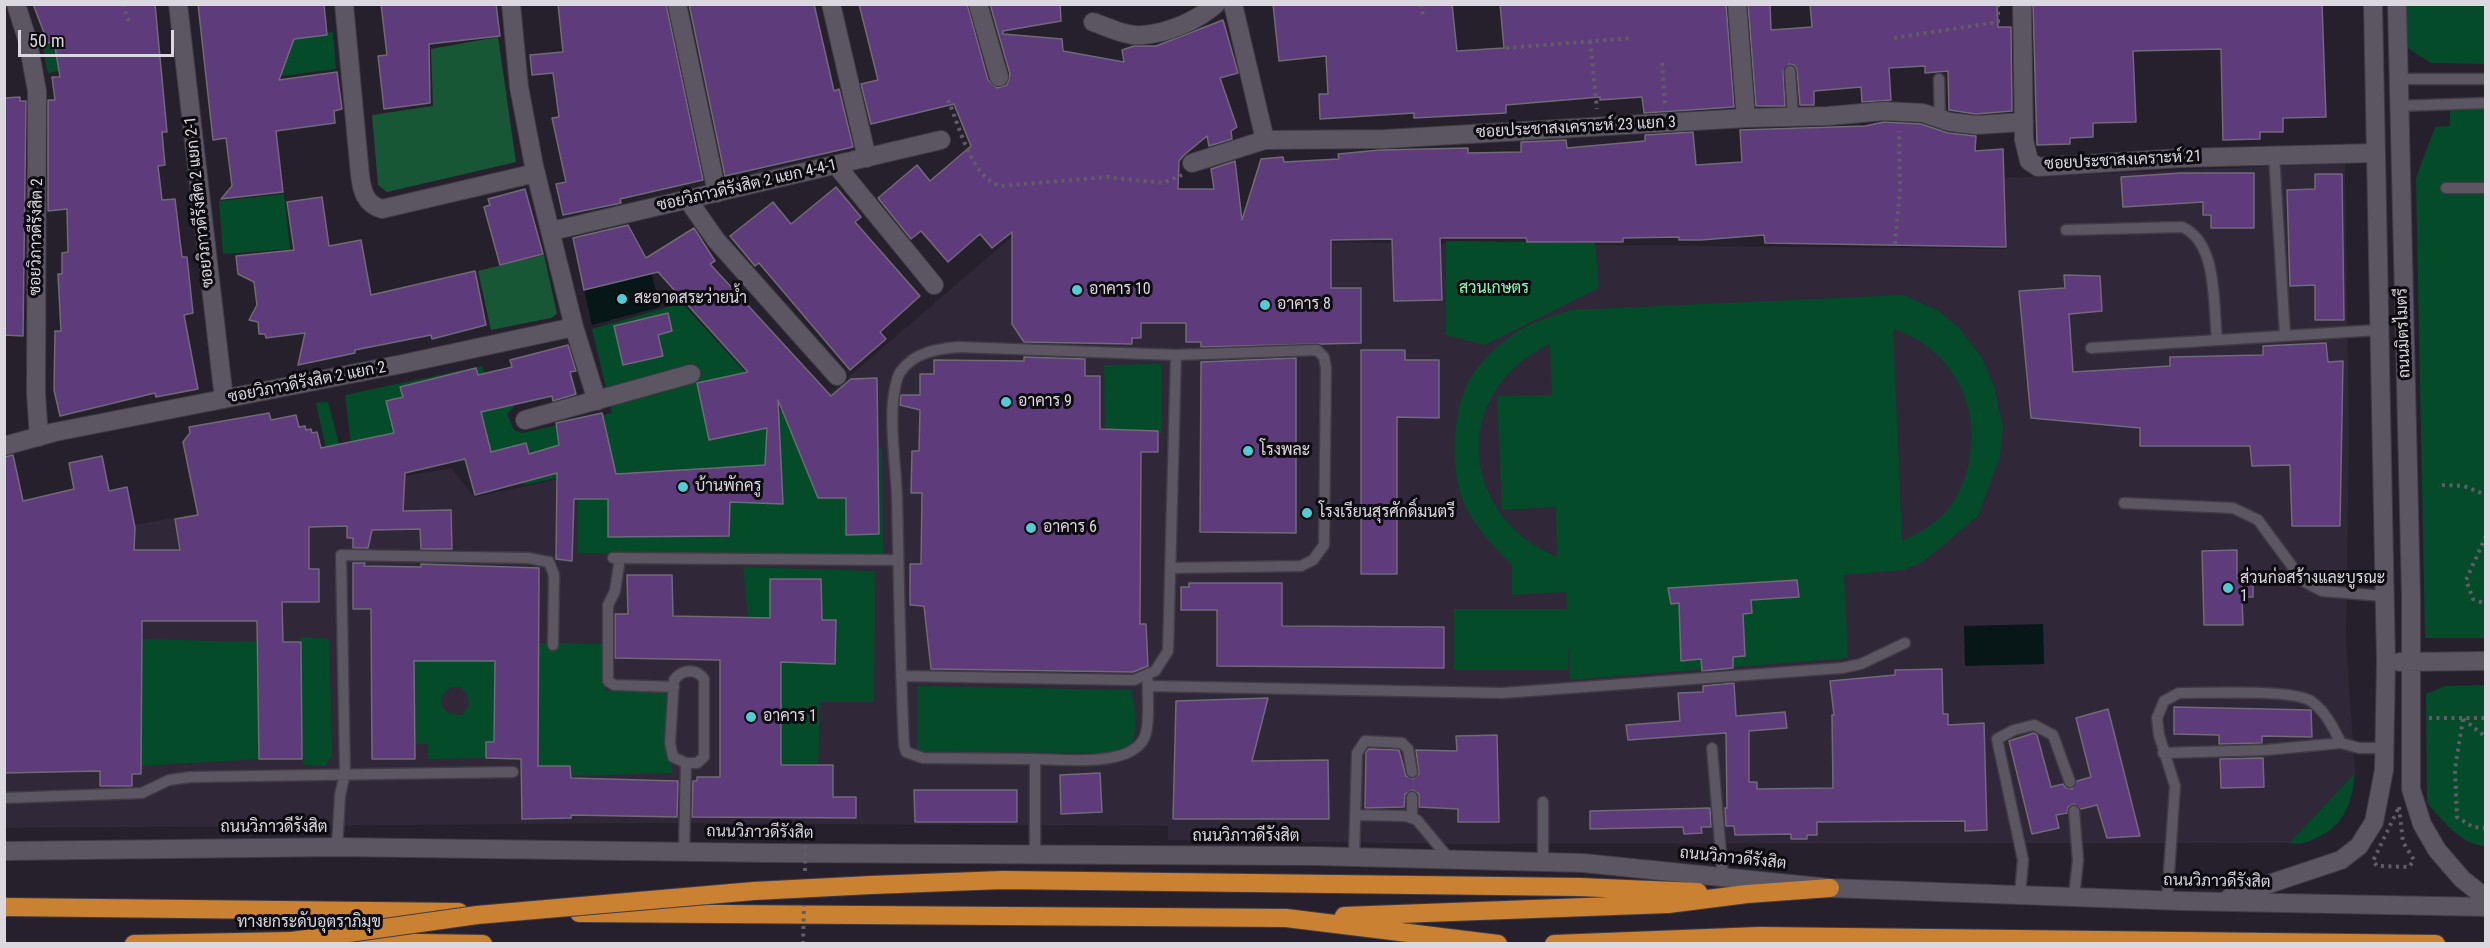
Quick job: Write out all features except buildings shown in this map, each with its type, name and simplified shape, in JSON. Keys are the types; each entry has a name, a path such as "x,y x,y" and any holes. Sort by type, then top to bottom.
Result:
{"highway":[{"path":"292,941 477,915 754,891 1003,880 1580,887 1747,894"},
{"path":"4,907 1286,918 1657,905 1747,894 1830,888"},
{"path":"1286,918 1498,944"},
{"path":"1554,944 1759,936 2436,944"},
{"name":"ทางยกระดับอุตราภิมุข","path":"134,944 292,941 483,944"}],"street":[{"name":"ซอยวิภาวดีรังสิต 2","path":"16,4 28,42 37,91 36,394 39,437"},
{"name":"ซอยวิภาวดีรังสิต 2 แยก 2-1","path":"178,4 224,399"},
{"path":"344,4 360,175 363,193 374,207 382,209 536,173"},
{"path":"511,4 519,87 536,173 574,327 597,401"},
{"path":"677,4 717,193"},
{"path":"831,4 867,158"},
{"path":"978,4 999,77"},
{"path":"1093,22 1142,36 1170,29 1204,15 1216,4"},
{"path":"1233,4 1265,140"},
{"path":"1737,4 1746,118"},
{"name":"ซอยประชาสงเคราะห์ 21","path":"2022,4 2024,140 2029,161 2038,167 2181,158 2399,152"},
{"path":"2214,902 2341,860 2359,846 2374,822 2386,748 2386,662 2373,4"},
{"name":"ถนนมิตรไมตรี","path":"2397,4 2397,105 2411,662 2411,789 2422,824 2437,850 2462,879 2486,898"},
{"name":"ซอยประชาสงเคราะห์ 23 แยก 3","path":"1192,164 1265,140 1385,139 1746,118 1899,112 1923,113 1940,119 1976,125 2024,122"},
{"name":"ซอยวิภาวดีรังสิต 2 แยก 4-4-1","path":"552,231 942,140"},
{"path":"836,165 934,285"},
{"path":"688,200 716,240 837,376"},
{"name":"ซอยวิภาวดีรังสิต 2 แยก 2","path":"39,437 574,327"},
{"path":"525,420 691,374"},
{"path":"4,446 39,437"},
{"path":"2386,662 2486,662"},
{"name":"ถนนวิภาวดีรังสิต","path":"4,850 337,847 1354,857 1583,863 1830,888 2167,901 2486,906"}],"lane":[{"path":"1790,71 1793,117"},
{"path":"1939,79 1940,119"},
{"path":"2398,79 2486,79"},
{"path":"2397,105 2486,103"},
{"path":"2274,156 2285,335"},
{"path":"2446,188 2486,188"},
{"path":"2066,230 2182,226 2191,230 2207,251 2217,339"},
{"path":"2091,348 2378,330"},
{"path":"1148,674 1146,733 1138,747 1107,759 913,756 906,752 901,676 893,401 900,372 914,358 933,350 958,347 1176,355 1317,350 1324,357 1326,368 1324,545 1313,560 1301,566 1171,568"},
{"path":"901,676 1134,680 1155,671 1168,651 1176,355"},
{"path":"2124,503 2233,508 2258,520 2303,581 2322,591 2384,596"},
{"path":"337,847 340,795 345,774 341,555 528,558 549,562 554,575 553,645"},
{"path":"674,687 614,685 608,681 608,605 615,591 617,558 897,560"},
{"path":"1148,686 1502,693 1842,668 1861,664 1905,643"},
{"path":"683,672 698,672 705,678 704,757 697,763 686,763 673,757 670,751 674,687 676,677 683,672"},
{"path":"2167,901 2175,786 2163,753 2157,718 2164,701 2179,693 2287,695 2310,700 2330,721 2341,743"},
{"path":"2020,896 2024,860 1997,739 2014,730 2034,725 2053,735 2070,782"},
{"path":"1354,857 1357,753 1365,741 1402,743 1408,750 1412,772"},
{"path":"2163,753 2300,748 2341,743 2359,748 2386,748"},
{"path":"1712,748 1723,878"},
{"path":"1035,759 1035,855"},
{"path":"684,852 686,763"},
{"path":"4,798 142,793 169,780 191,777 513,772"},
{"path":"1412,797 1412,818"},
{"path":"1543,802 1543,862"},
{"path":"2074,811 2078,860 2074,897"},
{"path":"1355,815 1417,820 1450,860"}],"path":[{"path":"123,4 129,22"},
{"path":"1421,4 1423,16"},
{"path":"1894,38 1998,22 1998,4"},
{"path":"1506,48 1634,38"},
{"path":"1590,41 1598,127"},
{"path":"1662,63 1667,123"},
{"path":"948,100 975,162 991,183 1002,186 1107,177 1163,183 1179,178 1192,164"},
{"path":"1895,244 1900,190 1899,112"},
{"path":"2442,485 2464,486 2486,495"},
{"path":"2486,536 2466,580 2473,599 2486,604"},
{"path":"2423,718 2486,718"},
{"path":"2463,719 2486,737"},
{"path":"2463,719 2455,769 2457,817 2472,827 2486,828"},
{"path":"2399,807 2403,842 2414,860 2409,867 2377,866 2373,861 2399,807"},
{"path":"772,834 806,829"}],"shaded area":[{"path":"2345,163 2349,434 2346,640 2355,773 2289,843 1455,844 1168,840 1168,826 653,823 5,828 5,548 451,468 475,497 787,430 1009,239 2007,249 2005,178"},
{"name":"สะอาดสระว่ายน้ำ","path":"648,260 660,307 592,325 584,290 636,277"},
{"path":"2043,624 2044,664 1965,666 1964,626"}],"green space":[{"path":"2406,5 2485,5 2485,64 2431,63 2406,47"},
{"path":"333,32 336,69 273,77 271,41"},
{"path":"498,37 516,162 387,192 378,185 372,115 433,106 431,49"},
{"path":"54,41 59,71 48,73 42,45"},
{"path":"2485,108 2485,638 2425,638 2416,178 2435,127 2450,126 2450,109"},
{"path":"284,194 290,249 223,254 219,201"},
{"name":"สวนเกษตร","path":"1446,241 1595,243 1599,288 1485,345 1446,335"},
{"path":"544,255 557,314 551,318 491,330 478,271"},
{"path":"1903,295 1939,311 1959,328 1982,358 1994,386 2003,428 2000,456 1978,516 1924,561 1904,570 1844,575 1848,658 1570,680 1568,644 1568,670 1454,670 1454,609 1567,609 1566,592 1512,595 1512,565 1482,533 1461,495 1455,466 1455,433 1466,386 1483,362 1500,344 1520,330 1538,321 1571,310","holes":["1893,329 1930,349 1956,378 1970,415 1972,435 1968,466 1955,500 1933,523 1902,541","1550,344 1552,395 1497,396 1502,510 1556,507 1557,557 1524,538 1508,523 1492,499 1482,473 1479,448 1482,423 1491,399 1505,377 1525,359"]},
{"path":"682,303 791,422 793,425 788,430 882,448 883,556 578,553 578,473 526,485 458,457 351,444 345,395 482,366 494,396 524,396 507,414 514,430 522,433 612,413 592,329"},
{"path":"1161,364 1162,433 1105,433 1104,365"},
{"path":"328,402 350,486 335,489 316,403"},
{"path":"743,567 875,571 874,702 820,702 818,765 763,769"},
{"path":"300,637 329,639 332,755 326,766 303,765"},
{"path":"142,639 257,642 259,759 141,766"},
{"path":"535,643 602,644 606,691 668,692 672,773 577,776 535,774"},
{"path":"414,661 495,661 494,742 486,743 486,758 428,759 428,744 415,744","holes":["460,687 467,694 469,705 462,715 450,714 442,707 441,697 450,688"]},
{"path":"2485,685 2486,846 2468,842 2460,837 2427,803 2426,694 2445,686"},
{"path":"917,686 1131,690 1136,718 1135,733 1130,747 1111,753 917,752"},
{"path":"2355,773 2349,803 2334,827 2306,842 2289,843"}],"place":[{"name":"อาคาร 10","path":"1077,290"},
{"name":"สะอาดสระว่ายน้ำ","path":"622,299"},
{"name":"อาคาร 8","path":"1265,305"},
{"name":"อาคาร 9","path":"1006,402"},
{"name":"โรงพละ","path":"1248,451"},
{"name":"บ้านพักครู","path":"683,487"},
{"name":"โรงเรียนสุรศักดิ์มนตรี","path":"1307,513"},
{"name":"อาคาร 6","path":"1031,528"},
{"name":"ส่วนก่อสร้างและบูรณะ 1","path":"2228,588"},
{"name":"อาคาร 1","path":"751,717"}]}
